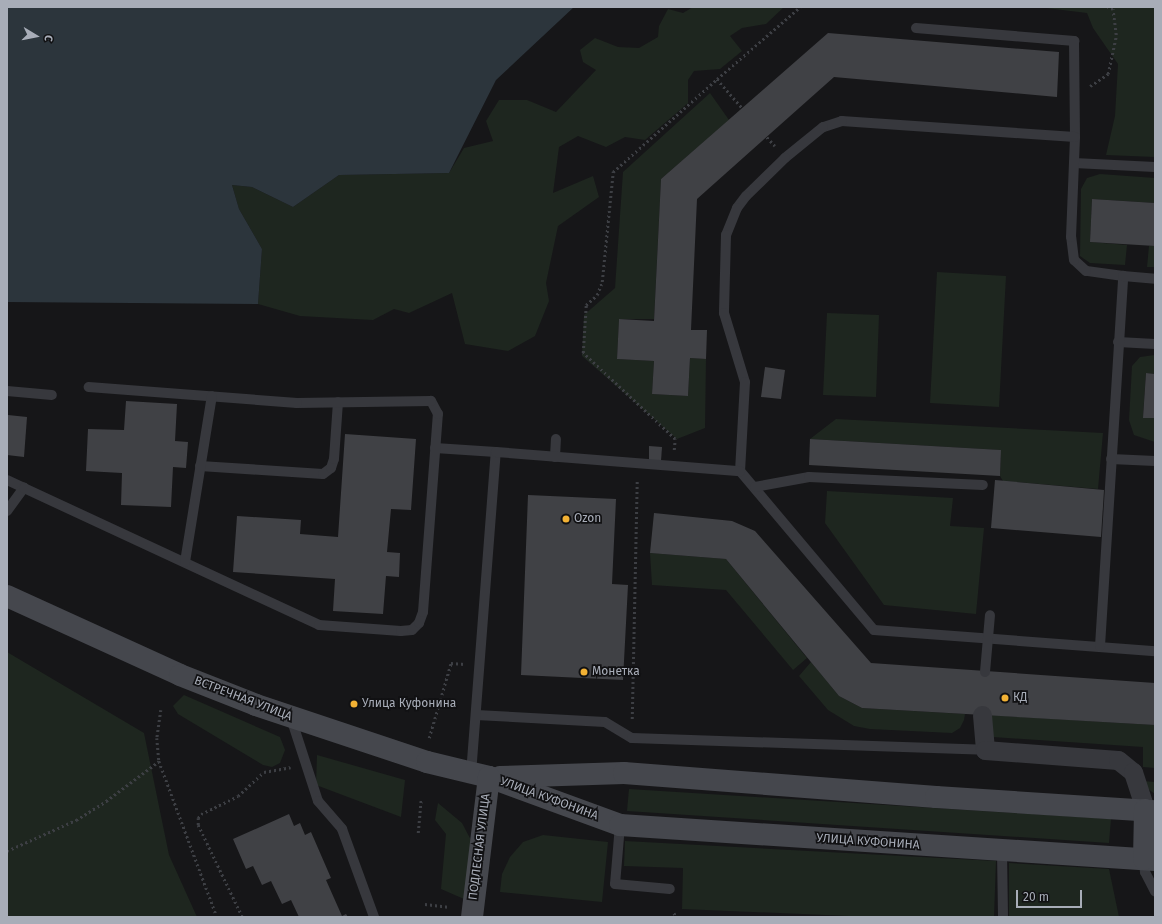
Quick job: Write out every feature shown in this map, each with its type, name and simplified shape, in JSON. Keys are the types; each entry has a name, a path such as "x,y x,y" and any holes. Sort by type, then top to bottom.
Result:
{"main road":[{"name":"ВСТРЕЧНАЯ УЛИЦА","path":"7,596 180,674 291,718 419,760 480,775"},
{"name":"УЛИЦА КУФОНИНА","path":"480,775 624,773 936,798 1150,810"},
{"name":"УЛИЦА КУФОНИНА","path":"480,775 620,825 1002,852 1149,860"},
{"name":"ПОДЛЕСНАЯ УЛИЦА","path":"472,917 480,775"},
{"path":"1149,860 1150,810"}],"street":[{"path":"982,715 985,750 1118,760 1133,772 1150,810"}],"lane":[{"path":"916,28 1074,41 1076,95 1071,237 1074,260 1086,271 1155,279"},
{"path":"740,471 745,382 724,313 725,248 730,221 746,196 823,127 842,121 1075,137"},
{"path":"1074,163 1155,167"},
{"path":"1100,646 1123,276"},
{"path":"1118,342 1155,344"},
{"path":"7,480 320,625 412,630 420,623 438,414 430,401 297,403 89,387"},
{"path":"7,391 52,394"},
{"path":"185,562 212,396"},
{"path":"200,466 324,474 331,468 334,459 338,402"},
{"path":"555,457 556,439"},
{"path":"435,448 740,471 874,630 1155,651"},
{"path":"480,775 476,715 496,452"},
{"path":"1111,459 1155,461"},
{"path":"755,487 808,477 983,485"},
{"path":"7,511 24,488"},
{"path":"985,672 990,615"},
{"path":"476,715 605,722 632,738 985,750"},
{"path":"291,718 305,765 318,801 342,829 374,917"},
{"path":"620,825 615,884 670,889"},
{"path":"1002,852 1003,917"},
{"path":"1149,860 1145,872 1155,892"}],"path":[{"path":"673,466 675,439 583,353 586,305 596,295 602,282 613,172 800,7"},
{"path":"1076,95 1108,74 1116,35 1113,10 1107,7"},
{"path":"717,79 742,108"},
{"path":"632,738 637,463"},
{"path":"429,738 452,663 479,665"},
{"path":"161,710 157,738 159,761 217,917"},
{"path":"7,851 82,816 106,801 159,761"},
{"path":"242,917 198,825 198,818 201,814 238,796 264,772 305,765"},
{"path":"418,833 421,800"},
{"path":"425,904 448,907"},
{"path":"674,913 677,917"}],"shaded area":[{"path":"7,7 574,7 496,80 449,173 339,175 293,207 252,187 232,185 239,209 262,249 258,304 7,302"},
{"path":"693,7 784,7 766,24 742,28 730,36 742,51 720,69 694,71 688,80 688,103 645,140 625,137 606,147 578,136 559,147 553,193 593,176 599,197 558,226 546,283 549,301 535,336 508,351 465,344 452,293 409,313 394,309 373,320 300,316 258,304 262,249 239,209 232,185 252,187 293,207 339,175 449,173 464,148 493,141 486,121 499,100 527,100 556,112 596,70 583,62 580,50 595,38 618,47 639,48 658,37 659,26 668,9 683,13"},
{"path":"1038,7 1155,7 1155,157 1106,155 1115,116 1118,64 1093,28 1087,13"},
{"path":"710,93 729,120 661,179 654,319 619,319 617,359 654,361 652,394 688,396 690,358 706,359 705,428 677,439 582,356 584,315 615,288 623,172"},
{"path":"1100,174 1155,178 1155,203 1092,199 1090,242 1127,245 1125,265 1090,263 1080,256 1081,189 1087,178"},
{"path":"1149,246 1155,246 1155,267 1147,267"},
{"path":"937,272 1006,276 999,407 930,403"},
{"path":"827,313 879,315 876,397 823,395"},
{"path":"1155,355 1155,374 1146,373 1143,417 1155,418 1155,442 1134,435 1129,420 1132,366 1140,357"},
{"path":"836,419 1103,433 1098,489 1003,481 1000,476 1001,450 810,439"},
{"path":"827,491 953,498 950,526 984,528 976,614 884,605 825,523"},
{"path":"650,553 726,559 807,658 793,670 726,590 652,585"},
{"path":"7,652 144,733 169,855 197,917 7,917"},
{"path":"811,662 839,696 862,708 965,714 964,720 960,728 952,733 870,729 854,726 828,710 799,676"},
{"path":"184,695 280,737 285,750 280,763 272,767 263,765 178,714 173,706"},
{"path":"989,715 1155,725 1155,768 1143,767 1143,747 993,737"},
{"path":"317,755 405,780 401,817 316,785"},
{"path":"1142,781 1155,782 1155,794 1144,786"},
{"path":"629,789 1111,819 1109,843 627,811"},
{"path":"438,803 462,823 472,842 464,899 441,889 446,834 435,820"},
{"path":"543,835 608,842 602,902 500,892 502,874 510,857 523,842"},
{"path":"625,841 996,861 994,917 872,917 682,909 683,868 624,866"},
{"path":"1009,863 1109,869 1119,917 1009,917"}],"building":[{"path":"828,33 1059,52 1057,97 834,77 697,199 691,330 707,330 706,359 690,358 688,396 652,394 654,361 617,359 619,319 654,321 661,179"},
{"path":"1092,199 1155,203 1155,246 1090,242"},
{"path":"765,367 785,370 781,399 761,397"},
{"path":"1146,373 1155,374 1155,418 1143,418"},
{"path":"126,401 177,404 175,441 188,442 186,468 173,467 171,507 121,505 122,473 86,471 88,429 124,430"},
{"path":"8,415 27,417 24,457 7,455"},
{"path":"345,434 416,439 411,510 391,509 387,552 400,553 399,577 386,576 383,614 333,611 335,579 233,572 237,516 301,520 300,534 338,537"},
{"path":"810,439 1001,450 1000,476 809,465"},
{"path":"649,446 662,447 661,461 649,460"},
{"path":"995,480 1104,490 1101,537 991,528"},
{"path":"528,495 616,499 612,584 628,585 623,680 521,675"},
{"path":"654,513 732,521 755,531 871,663 1155,683 1155,725 862,708 839,696 726,559 650,553"},
{"path":"289,814 294,826 300,823 305,835 311,832 331,878 326,880 342,916 346,914 348,917 299,917 291,900 282,904 271,881 262,885 253,866 246,869 233,839"}],"place":[{"name":"Ozon","path":"566,519"},
{"name":"Монетка","path":"584,672"},
{"name":"КД","path":"1005,698"},
{"name":"Улица Куфонина","path":"354,704"}]}
